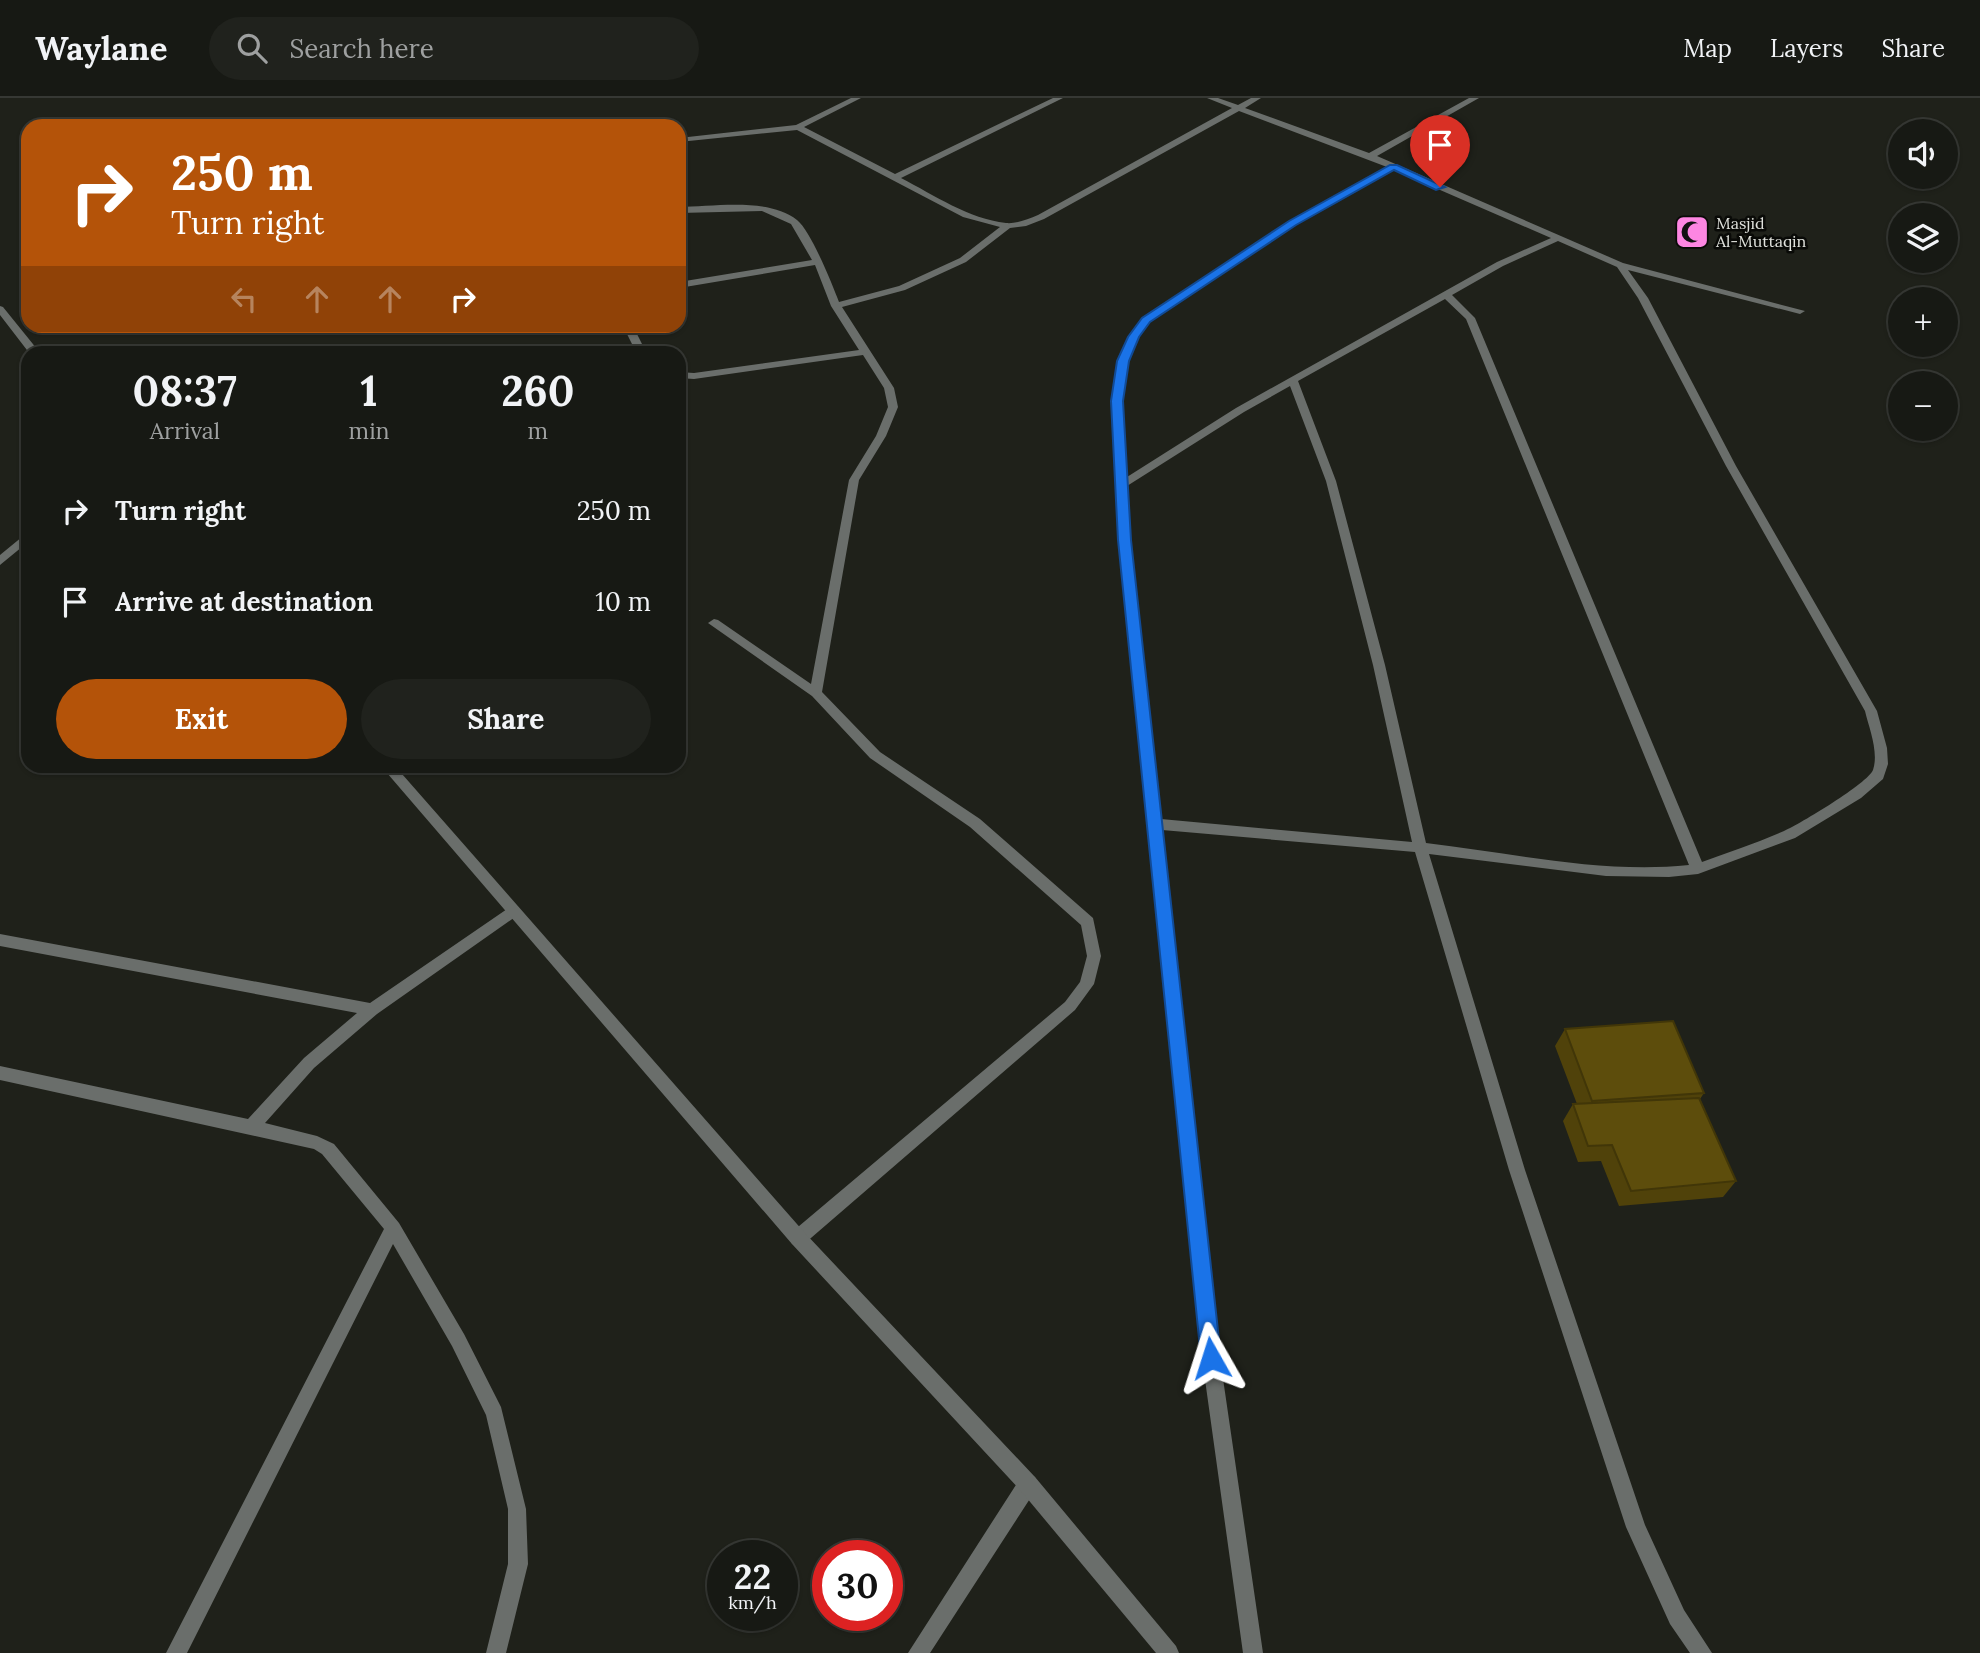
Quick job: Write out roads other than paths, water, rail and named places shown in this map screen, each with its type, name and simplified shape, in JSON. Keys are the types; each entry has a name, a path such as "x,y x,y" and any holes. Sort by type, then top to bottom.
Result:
{"street":[{"path":"686,140 798,127 857,98"},
{"path":"896,177 1059,98"},
{"path":"1211,98 1370,156 1620,265 1800,311"},
{"path":"798,127 966,215 1007,226 1023,224 1041,217 1257,98"},
{"path":"1370,156 1475,98"},
{"path":"1253,1653 1211,1358 1121,485 1117,401 1123,361 1133,337 1146,320 1292,223 1393,167"},
{"path":"686,210 763,208 794,222 818,262 836,306 888,388 893,407 881,436 854,480 816,692"},
{"path":"836,306 902,288 963,260 1007,226"},
{"path":"1121,485 1240,410 1500,264 1556,239"},
{"path":"686,284 818,262"},
{"path":"1155,824 1420,847 1620,872 1669,873 1698,869 1790,834 1856,794 1878,776 1880,748 1871,711 1731,466 1643,298 1620,265"},
{"path":"1447,295 1471,318 1698,869"},
{"path":"0,309 30,346"},
{"path":"686,375 866,352"},
{"path":"1293,381 1331,481 1379,665 1420,847 1517,1170 1636,1527 1677,1617 1702,1653"},
{"path":"0,561 21,542"},
{"path":"714,623 816,692 875,755 975,823 1088,922 1094,956 1087,984 1070,1006 798,1238"},
{"path":"393,773 798,1238 1028,1484 1169,1653"},
{"path":"251,1127 309,1063 372,1010 513,911"},
{"path":"0,940 372,1010"},
{"path":"0,1073 251,1127 317,1143 328,1149 393,1228 458,1340 495,1413 517,1509 518,1564 496,1653"},
{"path":"176,1653 393,1228"},
{"path":"918,1653 1028,1484"}],"place":[{"name":"Masjid Al-Muttaqin","path":"1692,232"}]}
